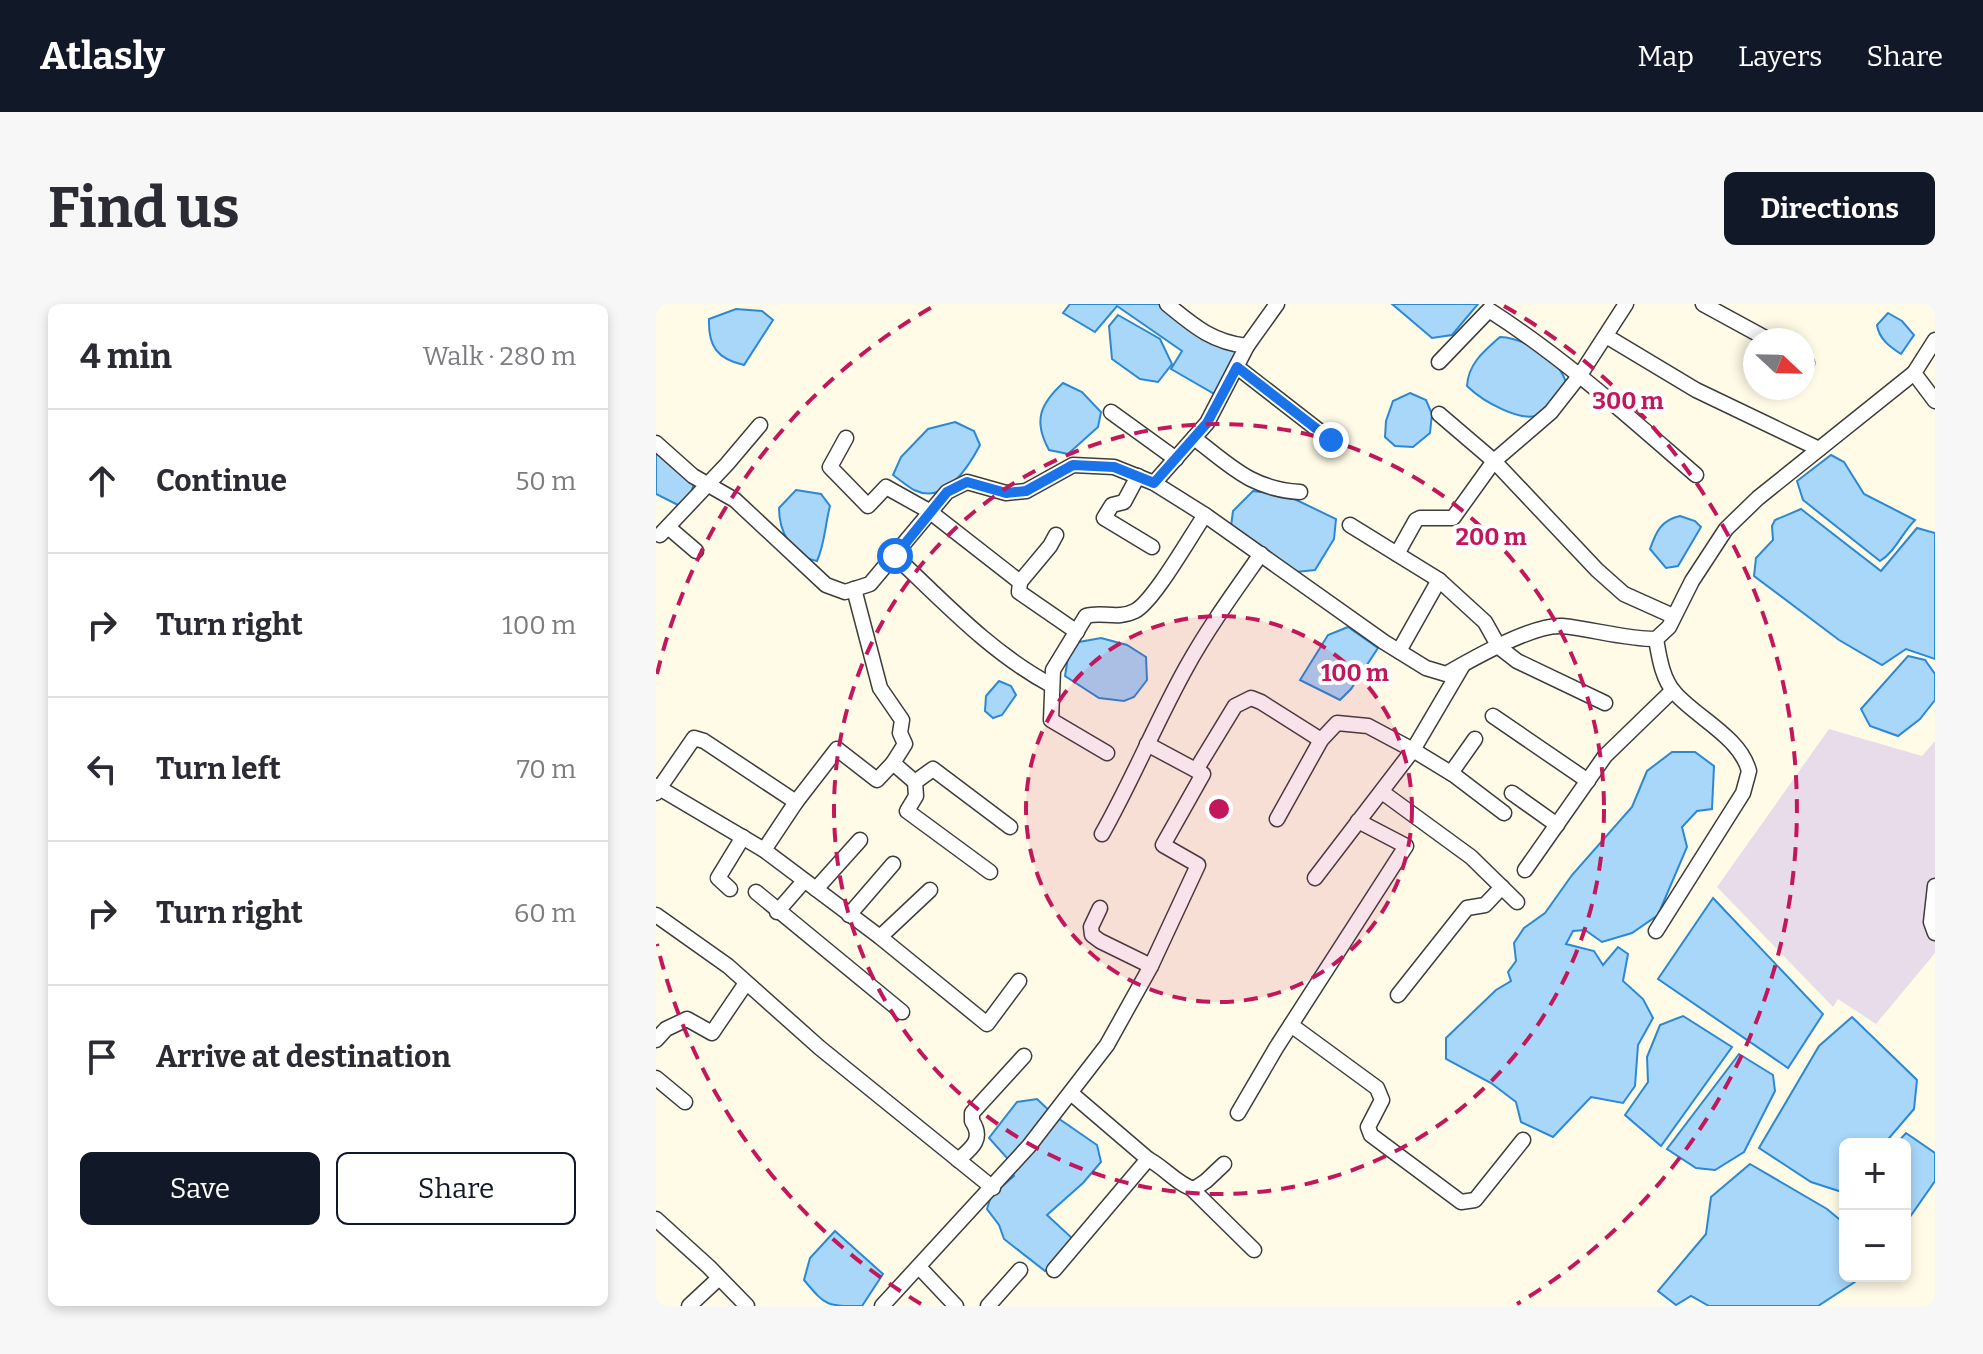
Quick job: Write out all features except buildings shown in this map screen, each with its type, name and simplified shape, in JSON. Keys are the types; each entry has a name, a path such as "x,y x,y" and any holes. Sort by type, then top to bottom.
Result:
{"street":[{"path":"1167,304 1199,330 1226,344 1247,346"},
{"path":"1154,483 1207,423 1247,346 1277,304"},
{"path":"1397,554 1416,520 1453,518 1494,461 1551,412 1580,375 1626,304"},
{"path":"1703,304 1747,328"},
{"path":"1439,362 1489,310 1536,340 1580,375 1696,475"},
{"path":"1606,336 1696,390 1819,449"},
{"path":"656,443 693,476 735,500 826,585 845,592 870,584 947,492 967,482 1006,493 1026,491 1073,465 1114,467 1154,483 1205,515 1399,651 1426,668 1446,674 1541,628 1560,626 1638,639 1656,639 1669,627 1692,581 1726,529 1758,498 1914,373 1934,345"},
{"path":"1237,367 1331,440"},
{"path":"1914,373 1935,401"},
{"path":"1111,412 1176,459"},
{"path":"1439,414 1494,461 1624,594 1673,616"},
{"path":"696,551 664,531 760,425"},
{"path":"846,438 830,467 868,506 886,487 929,511 1020,582"},
{"path":"1194,438 1251,481 1272,489 1300,492"},
{"path":"1138,476 1124,502 1112,505 1104,518 1152,547"},
{"path":"1107,753 1051,720 1053,670 1086,616 1097,613 1115,618 1137,611 1156,589 1205,515"},
{"path":"1350,525 1439,580 1485,622 1499,647 1517,661 1605,703"},
{"path":"1056,535 1020,582 1019,592 1077,632"},
{"path":"1102,834 1129,786 1187,666 1261,554"},
{"path":"895,556 987,641 1021,669 1051,685"},
{"path":"1399,651 1439,580"},
{"path":"764,850 837,749 877,780 905,744 900,733 902,720 880,688 854,589"},
{"path":"1656,639 1661,667 1672,691 1741,751 1749,771 1743,793 1656,931"},
{"path":"1315,878 1413,750 1463,665"},
{"path":"1525,870 1605,756 1672,691"},
{"path":"1196,770 1235,706 1251,698 1321,740"},
{"path":"1493,716 1588,781"},
{"path":"1277,819 1321,740 1337,723 1368,726 1413,750 1451,773 1504,813"},
{"path":"796,802 704,741 694,738 657,789 764,850 880,937 987,1024 1019,981"},
{"path":"1451,773 1475,739"},
{"path":"882,1306 993,1188 1072,1094 1107,1045 1151,966 1198,865 1163,845 1203,774 1147,744"},
{"path":"893,763 915,782 916,796 907,811 990,872"},
{"path":"915,782 933,769 1010,827"},
{"path":"1382,792 1471,857 1517,902"},
{"path":"1512,793 1557,825"},
{"path":"1358,821 1406,846"},
{"path":"1238,1113 1406,846 1427,825"},
{"path":"730,889 718,878 743,837"},
{"path":"777,912 860,840"},
{"path":"849,915 893,864"},
{"path":"1935,886 1931,922 1935,933"},
{"path":"1398,995 1467,908 1485,905 1502,887"},
{"path":"880,937 930,890"},
{"path":"756,892 902,1012"},
{"path":"1100,908 1091,927 1092,935 1151,966"},
{"path":"656,915 746,983 831,1058 993,1188"},
{"path":"656,1040 666,1029 687,1019 712,1033 746,983"},
{"path":"1291,1025 1377,1088 1382,1100 1368,1127 1371,1135 1461,1202 1466,1204 1475,1200 1523,1140"},
{"path":"958,1160 974,1146 978,1138 972,1113 1024,1056"},
{"path":"656,1078 685,1102"},
{"path":"1072,1094 1148,1159 1191,1188 1254,1250"},
{"path":"1054,1270 1148,1159"},
{"path":"1191,1188 1197,1188 1224,1164"},
{"path":"658,1225 747,1306"},
{"path":"919,1267 956,1306"},
{"path":"988,1306 1020,1270"},
{"path":"689,1306 719,1278"}],"shaded area":[{"path":"1829,729 1922,756 1935,741 1935,953 1876,1024 1838,999 1833,1007 1717,887"}],"water":[{"path":"1070,304 1160,304 1188,325 1242,349 1218,396 1171,369 1182,351 1117,306 1095,332 1063,313"},
{"path":"1392,304 1478,304 1452,335 1432,338"},
{"path":"736,309 762,311 773,320 744,365 721,355 710,337 709,319"},
{"path":"1888,313 1902,321 1914,335 1901,354 1886,342 1878,330 1877,325"},
{"path":"1118,315 1160,339 1172,364 1158,382 1140,379 1112,359 1109,326"},
{"path":"1500,337 1520,341 1540,351 1562,374 1566,383 1542,413 1534,416 1514,414 1492,404 1467,386 1474,365"},
{"path":"1063,383 1082,392 1101,412 1098,427 1068,454 1049,450 1040,422 1044,406"},
{"path":"1410,393 1426,400 1432,414 1430,433 1413,447 1395,446 1385,437 1386,421 1393,401"},
{"path":"955,422 974,431 980,445 954,482 936,493 925,493 914,490 893,475 901,457 928,429"},
{"path":"656,449 694,483 690,497 678,505 656,494"},
{"path":"1831,455 1844,462 1864,494 1915,520 1890,553 1880,561 1803,500 1797,481"},
{"path":"796,490 821,494 830,506 817,561 794,548 781,525 779,508"},
{"path":"1253,491 1286,495 1336,519 1334,539 1315,570 1296,572 1231,526 1233,511"},
{"path":"1801,509 1881,571 1917,528 1935,533 1935,659 1906,649 1882,665 1839,640 1754,576 1756,558 1773,540 1775,520"},
{"path":"1680,516 1695,521 1701,527 1678,566 1666,568 1650,549 1660,528 1668,520"},
{"path":"1348,627 1378,648 1340,700 1300,680 1328,635"},
{"path":"1101,638 1127,645 1146,657 1147,680 1134,697 1124,701 1099,698 1065,676 1068,657 1079,642"},
{"path":"1908,656 1925,660 1935,674 1935,700 1920,719 1898,736 1870,726 1861,709"},
{"path":"999,681 1011,686 1016,695 1002,715 993,718 985,711 986,696"},
{"path":"1672,752 1695,752 1714,766 1712,809 1697,811 1682,827 1687,847 1658,915 1632,933 1602,942 1585,930 1573,931 1566,944 1594,951 1603,965 1618,947 1628,954 1623,981 1643,999 1653,1018 1638,1045 1635,1086 1623,1103 1591,1097 1553,1137 1521,1122 1516,1102 1491,1083 1446,1059 1446,1038 1496,990 1511,981 1508,972 1516,961 1514,943 1524,928 1545,913 1572,875 1632,807 1647,771"},
{"path":"1713,898 1823,1014 1788,1068 1658,979"},
{"path":"1683,1016 1732,1047 1661,1146 1625,1115 1648,1082 1647,1057 1660,1025"},
{"path":"1852,1017 1917,1080 1914,1109 1889,1138 1839,1138 1839,1191 1811,1182 1759,1148 1819,1046"},
{"path":"1739,1054 1773,1075 1775,1091 1744,1152 1715,1170 1696,1168 1667,1149"},
{"path":"1037,1099 1055,1116 1097,1145 1101,1162 1047,1215 1072,1238 1045,1271 1004,1239 999,1225 987,1209 991,1196 1014,1176 1008,1159 989,1138 1017,1102"},
{"path":"1906,1133 1935,1153 1935,1181 1911,1215 1911,1138 1901,1138"},
{"path":"1750,1164 1827,1209 1839,1219 1839,1282 1855,1282 1818,1306 1709,1306 1691,1296 1676,1305 1658,1291 1706,1234 1711,1197"},
{"path":"835,1231 883,1274 862,1306 827,1303 804,1280 810,1258"}],"route":[{"path":"895,556 947,492 967,482 1006,493 1026,491 1073,465 1114,467 1154,483 1207,423 1237,367 1331,440"}]}
